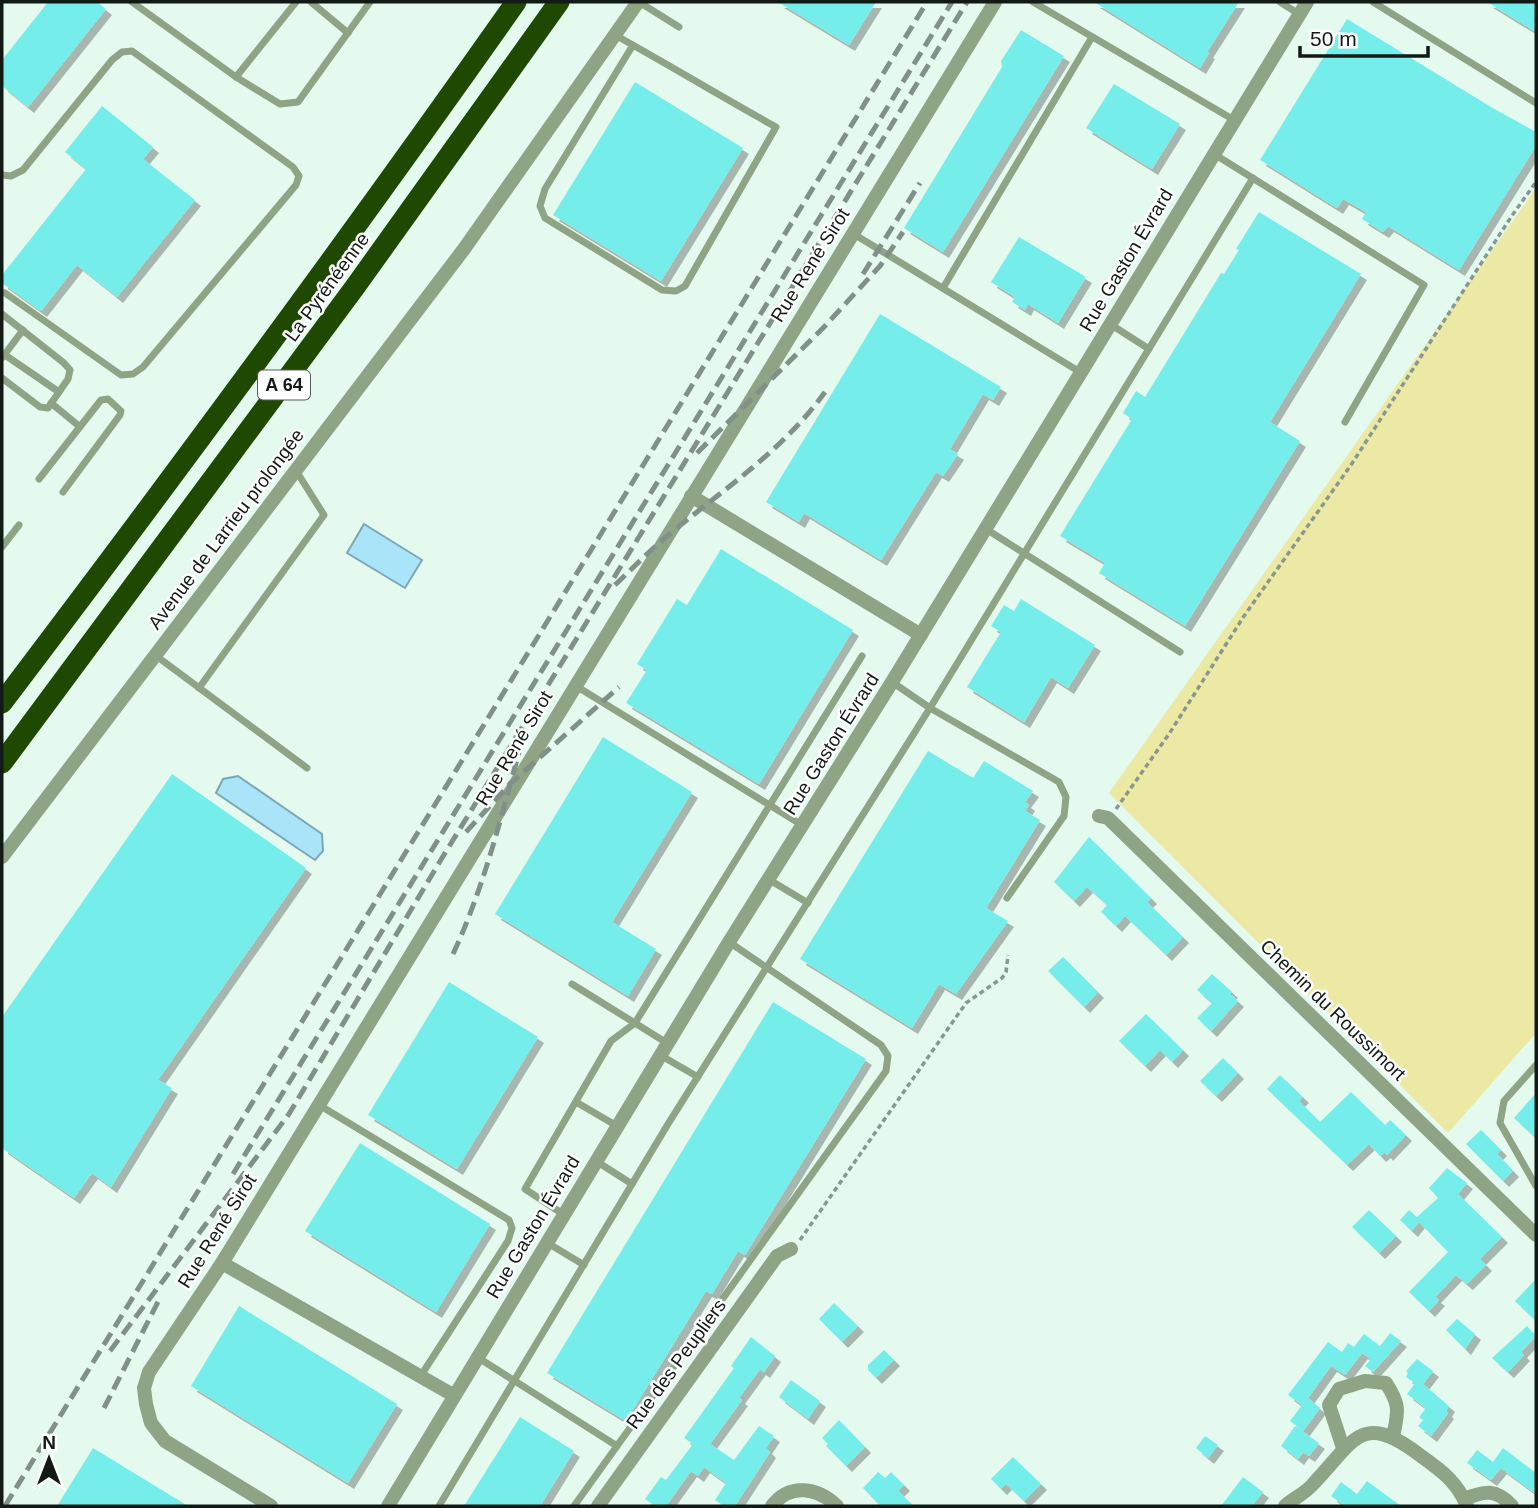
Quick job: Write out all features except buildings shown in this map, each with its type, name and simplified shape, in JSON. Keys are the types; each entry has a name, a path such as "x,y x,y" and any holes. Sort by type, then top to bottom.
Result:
{"highway":[{"name":"La Pyrénéenne","path":"2,704 228,401 516,2"},
{"name":"La Pyrénéenne","path":"2,763 323,331 559,2"}],"street":[{"name":"Avenue de Larrieu prolongée","path":"2,857 464,249 638,2"},
{"name":"Rue René Sirot","path":"271,1506 165,1441 151,1423 144,1388 149,1372 222,1263 995,2"},
{"name":"Rue Gaston Évrard","path":"388,1506 729,942 921,635 1303,8"},
{"path":"691,496 921,635"},
{"name":"Chemin du Roussimort","path":"1104,817 1536,1235"},
{"name":"Rue des Peupliers","path":"598,1506 777,1256 791,1249"},
{"path":"222,1263 453,1395"},
{"path":"1343,1448 1329,1405 1339,1389 1365,1381 1386,1383 1396,1398 1399,1408 1393,1437"},
{"path":"1285,1506 1315,1483 1343,1448 1354,1439 1372,1433 1393,1437 1451,1478 1466,1502 1481,1492 1500,1495 1511,1506"},
{"path":"772,1506 777,1499 795,1490 812,1490 827,1497 837,1506"}],"lane":[{"path":"132,2 236,77 280,104 298,102 370,2"},
{"path":"236,77 296,2"},
{"path":"311,2 348,33"},
{"path":"638,2 679,27"},
{"path":"1033,2 1234,120"},
{"path":"1280,2 1303,8"},
{"path":"1373,2 1536,103"},
{"path":"615,34 776,127 685,286 676,291 662,290 545,218 540,206 545,189 633,45"},
{"path":"943,288 1092,37"},
{"path":"2,175 11,176 23,170 112,60 122,52 132,51 293,167 299,176 287,196 143,367 133,374 121,375 5,293"},
{"path":"1213,153 1424,285 1345,422"},
{"path":"439,1506 632,1184 930,708 1253,178"},
{"path":"852,233 1080,372"},
{"path":"2,314 64,362 70,370 68,379 48,408 40,407 2,378"},
{"path":"1110,324 1149,349"},
{"path":"23,330 3,356 59,392"},
{"path":"39,479 101,400 108,399 121,411 63,492"},
{"path":"51,403 79,426"},
{"path":"199,688 324,515 295,469"},
{"path":"2,547 19,525"},
{"path":"985,529 1180,652"},
{"path":"155,655 307,768"},
{"path":"564,1214 525,1189 611,1041 635,1023 862,656"},
{"path":"892,682 930,708 1059,782 1066,797 1064,817 1007,898"},
{"path":"575,685 802,825"},
{"path":"768,879 808,903"},
{"path":"574,1506 886,1071 888,1056 881,1045 729,942"},
{"path":"572,984 635,1023 698,1077"},
{"path":"1536,1065 1504,1101 1500,1123 1536,1186"},
{"path":"576,1102 617,1126"},
{"path":"319,1104 509,1220 512,1228 508,1241 420,1377"},
{"path":"596,1161 632,1184"},
{"path":"546,1242 583,1265"},
{"path":"477,1357 617,1446"}],"path":[{"path":"1104,817 1169,734 1244,616 1351,465 1536,182"},
{"path":"791,1249 803,1238 966,1003 1002,978 1006,972 1008,955"}],"shaded area":[{"path":"1536,188 1536,1033 1448,1133 1109,793"}],"water":[{"path":"364,524 422,560 405,588 347,553"},
{"path":"238,776 322,834 323,851 315,860 216,793 223,779"}],"railway":[{"path":"5,1506 927,2"},
{"path":"233,1174 952,2"},
{"path":"110,1351 289,1114 442,858 967,2"},
{"path":"863,274 920,183"},
{"path":"697,453 825,326 880,266 903,232"},
{"path":"615,585 666,537 771,452 825,392"},
{"path":"466,832 510,784 619,687"},
{"path":"453,954 484,873 524,734"},
{"path":"104,1408 160,1298"}]}
